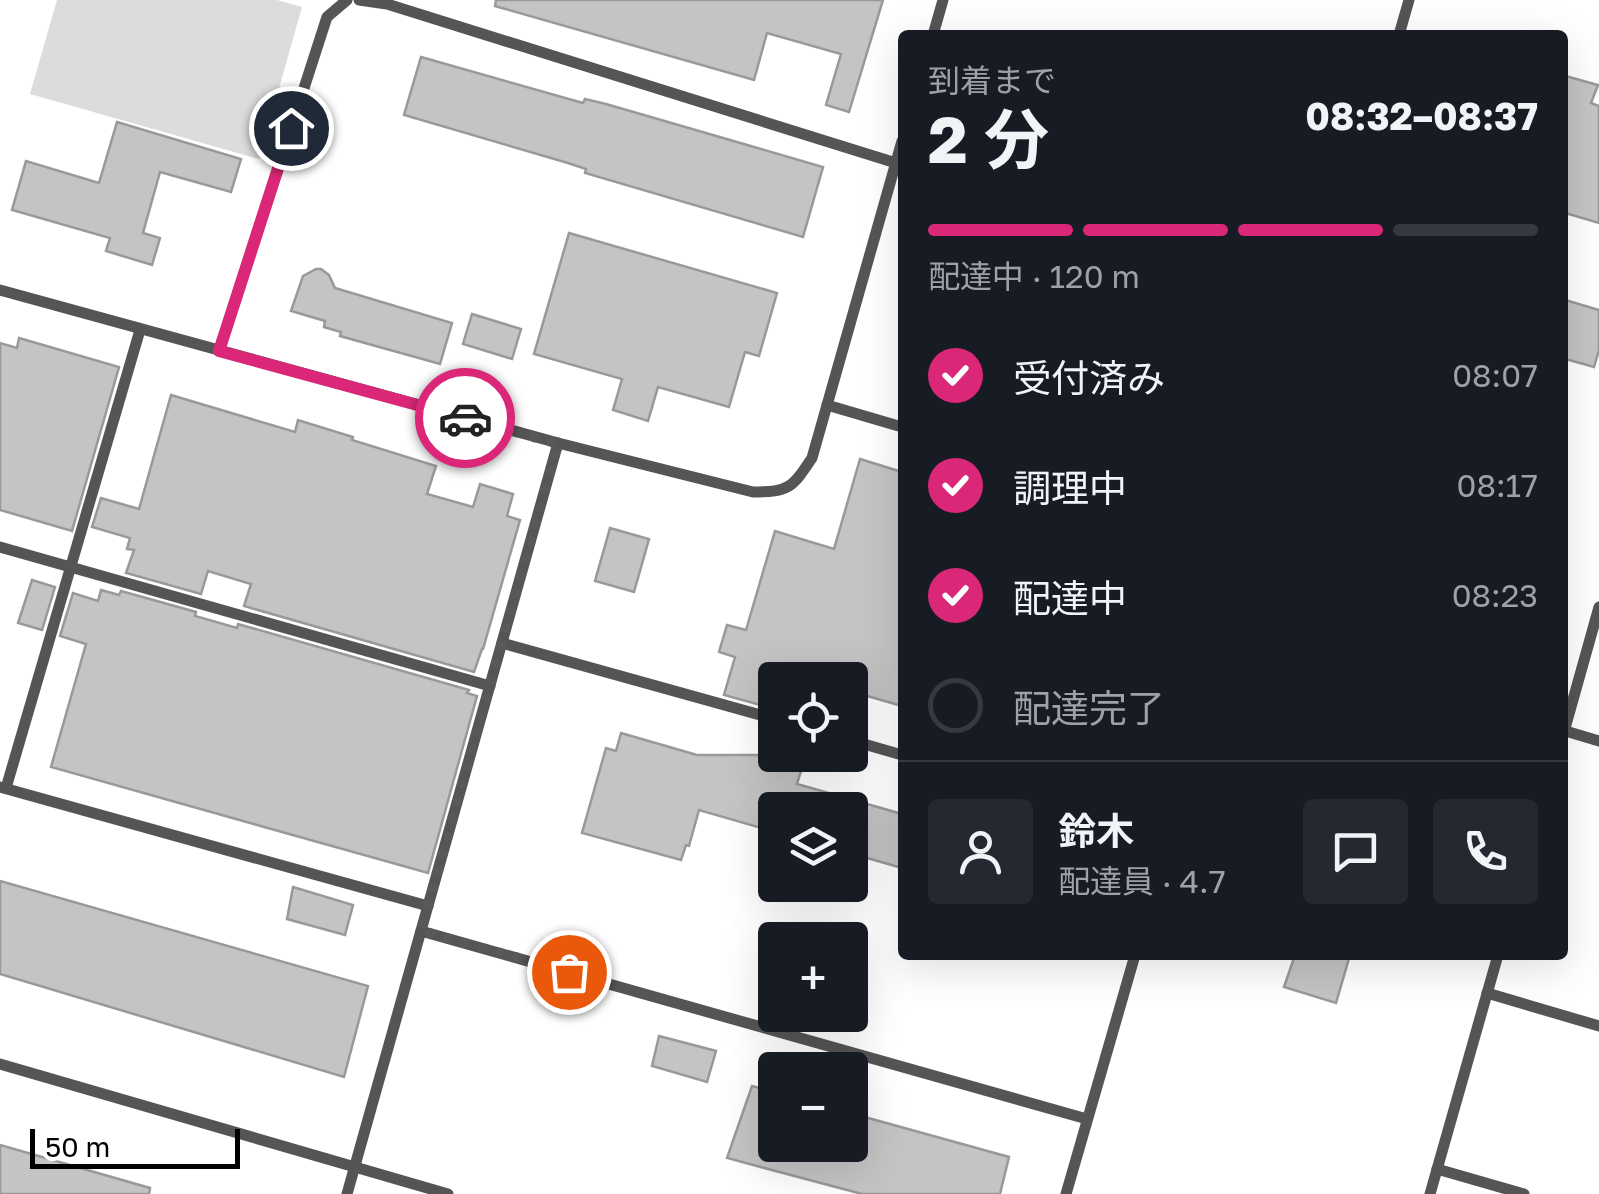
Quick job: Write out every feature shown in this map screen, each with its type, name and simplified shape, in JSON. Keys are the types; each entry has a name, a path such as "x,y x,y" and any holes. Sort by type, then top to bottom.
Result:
{"lane":[{"path":"219,351 327,17 347,0"},
{"path":"360,0 387,4 896,163"},
{"path":"934,30 943,0"},
{"path":"1400,30 1409,0"},
{"path":"0,290 558,444 754,492 780,492 797,480 812,458 898,157"},
{"path":"140,330 3,788 428,906"},
{"path":"827,405 898,426"},
{"path":"346,1194 558,444"},
{"path":"0,547 490,686"},
{"path":"1568,716 1599,607"},
{"path":"502,643 758,714"},
{"path":"1568,735 1599,741"},
{"path":"868,745 898,754"},
{"path":"421,931 1087,1119"},
{"path":"1066,1194 1133,960"},
{"path":"1430,1194 1497,960"},
{"path":"1487,993 1599,1026"},
{"path":"0,1064 448,1194"},
{"path":"1437,1169 1524,1194"}],"shaded area":[{"path":"57,0 277,0 302,7 259,159 30,94"}],"building":[{"path":"496,0 883,0 849,112 826,105 841,54 767,33 754,80 495,6"},
{"path":"421,57 583,103 585,99 606,104 823,167 803,237 404,115"},
{"path":"1568,77 1598,85 1591,103 1599,106 1599,223 1568,214"},
{"path":"117,122 241,159 231,192 160,172 143,233 160,238 152,265 106,251 110,238 12,210 26,161 99,183"},
{"path":"569,233 777,293 759,356 745,352 729,407 658,387 648,421 613,410 622,379 534,354"},
{"path":"316,269 329,275 335,288 452,323 440,364 340,336 341,332 324,327 325,321 291,311 303,276"},
{"path":"1568,301 1599,310 1599,350 1594,367 1568,360"},
{"path":"472,314 521,329 512,359 463,344"},
{"path":"19,338 119,367 72,531 0,510 0,343 17,348"},
{"path":"171,395 295,432 298,420 436,466 427,494 473,507 480,484 513,494 507,516 520,520 474,672 244,606 251,584 208,571 201,594 126,573 134,550 127,549 130,538 92,527 101,498 139,509"},
{"path":"860,459 898,471 898,705 868,696 868,662 758,662 758,704 724,695 735,657 719,652 727,625 746,630 775,531 834,549"},
{"path":"610,528 649,539 634,592 595,581"},
{"path":"32,580 55,587 42,630 18,623"},
{"path":"101,590 119,595 121,591 196,612 195,616 237,628 238,624 469,690 467,693 477,696 428,873 51,767 86,644 60,636 73,593 98,601"},
{"path":"621,733 697,755 758,755 758,772 801,772 797,784 825,792 758,792 758,827 699,810 681,860 582,833 606,748 616,751"},
{"path":"868,804 898,813 898,867 868,858"},
{"path":"0,881 368,986 344,1077 0,974"},
{"path":"293,887 353,905 345,935 287,919"},
{"path":"1293,960 1349,960 1336,1003 1284,987"},
{"path":"659,1036 716,1051 707,1082 652,1066"},
{"path":"752,1086 758,1088 758,1162 868,1162 868,1118 1009,1157 1000,1194 862,1194 727,1158"},
{"path":"0,1145 150,1188 149,1194 0,1194"}],"way so far":[{"path":"465,418 558,444 421,931 569,972"}],"route":[{"path":"291,128 219,351 465,418"}]}
